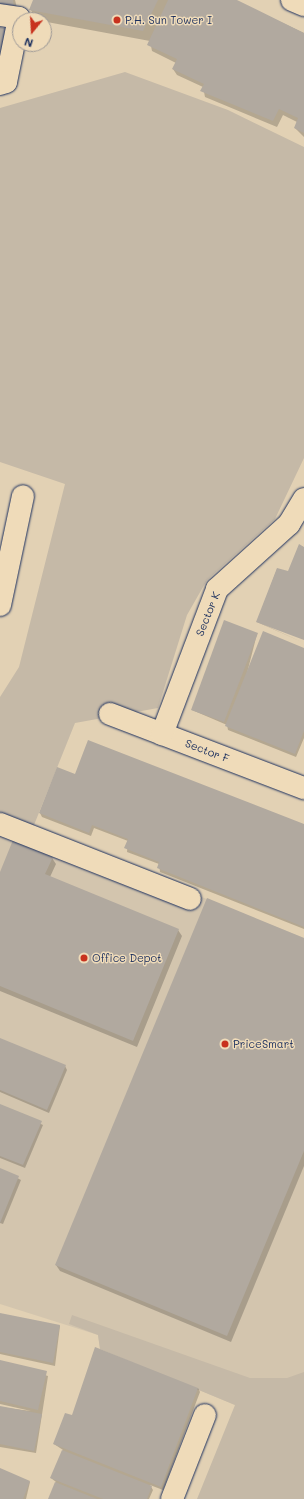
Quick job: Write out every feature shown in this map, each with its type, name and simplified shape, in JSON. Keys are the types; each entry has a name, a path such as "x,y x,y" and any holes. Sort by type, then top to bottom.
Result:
{"street":[{"path":"0,15 19,18 6,82 0,84"},
{"path":"0,605 23,496"},
{"name":"Sector K","path":"162,734 217,589 289,524 304,499"},
{"name":"Sector F","path":"110,714 304,788"},
{"path":"0,824 190,899"},
{"path":"172,1499 205,1415"}],"shaded area":[{"path":"125,72 228,110 304,147 304,458 275,519 207,580 187,615 158,708 75,723 32,830 0,816 0,697 19,667 65,484 0,462 0,108"},
{"path":"0,816 304,938 304,1390 235,1405 100,1349 98,1335 0,1304"},
{"path":"72,1315 250,1378 287,1378 304,1372 304,1499 197,1499 235,1405 100,1349 98,1335 69,1324"}],"building":[{"path":"0,0 13,0 14,7 0,4"},
{"name":"P.H. Sun Tower I","path":"33,0 158,0 143,31 52,14 52,12 29,10"},
{"path":"168,0 237,0 304,33 304,133 294,128 298,118 279,109 273,121 200,91 204,84 172,69 177,59 147,45"},
{"path":"0,27 7,29 1,56 0,56"},
{"path":"299,544 304,547 304,640 256,622 277,568 288,571"},
{"path":"224,620 258,633 224,722 191,710"},
{"path":"263,631 304,648 304,731 295,754 225,726"},
{"path":"88,740 304,824 304,927 157,868 159,862 124,848 128,839 92,825 89,833 39,813 57,767 75,774"},
{"name":"Office Depot","path":"13,840 53,857 45,874 179,929 133,1041 0,986 0,872"},
{"name":"PriceSmart","path":"207,898 304,938 304,1151 227,1336 55,1265"},
{"path":"0,1038 66,1065 47,1110 0,1090"},
{"path":"0,1104 42,1121 23,1165 0,1156"},
{"path":"0,1168 19,1176 0,1223"},
{"path":"0,1313 60,1325 53,1363 0,1352"},
{"path":"95,1347 198,1388 161,1487 53,1444 65,1413 72,1415"},
{"path":"0,1360 47,1371 38,1410 0,1401"},
{"path":"0,1406 42,1414 34,1451 0,1444"},
{"path":"62,1450 152,1486 147,1499 103,1499 50,1478"},
{"path":"0,1468 30,1481 23,1499 0,1499"},
{"path":"55,1482 97,1499 48,1499"}],"place":[{"name":"P.H. Sun Tower I","path":"117,20"},
{"name":"Office Depot","path":"84,958"},
{"name":"PriceSmart","path":"225,1044"}]}
